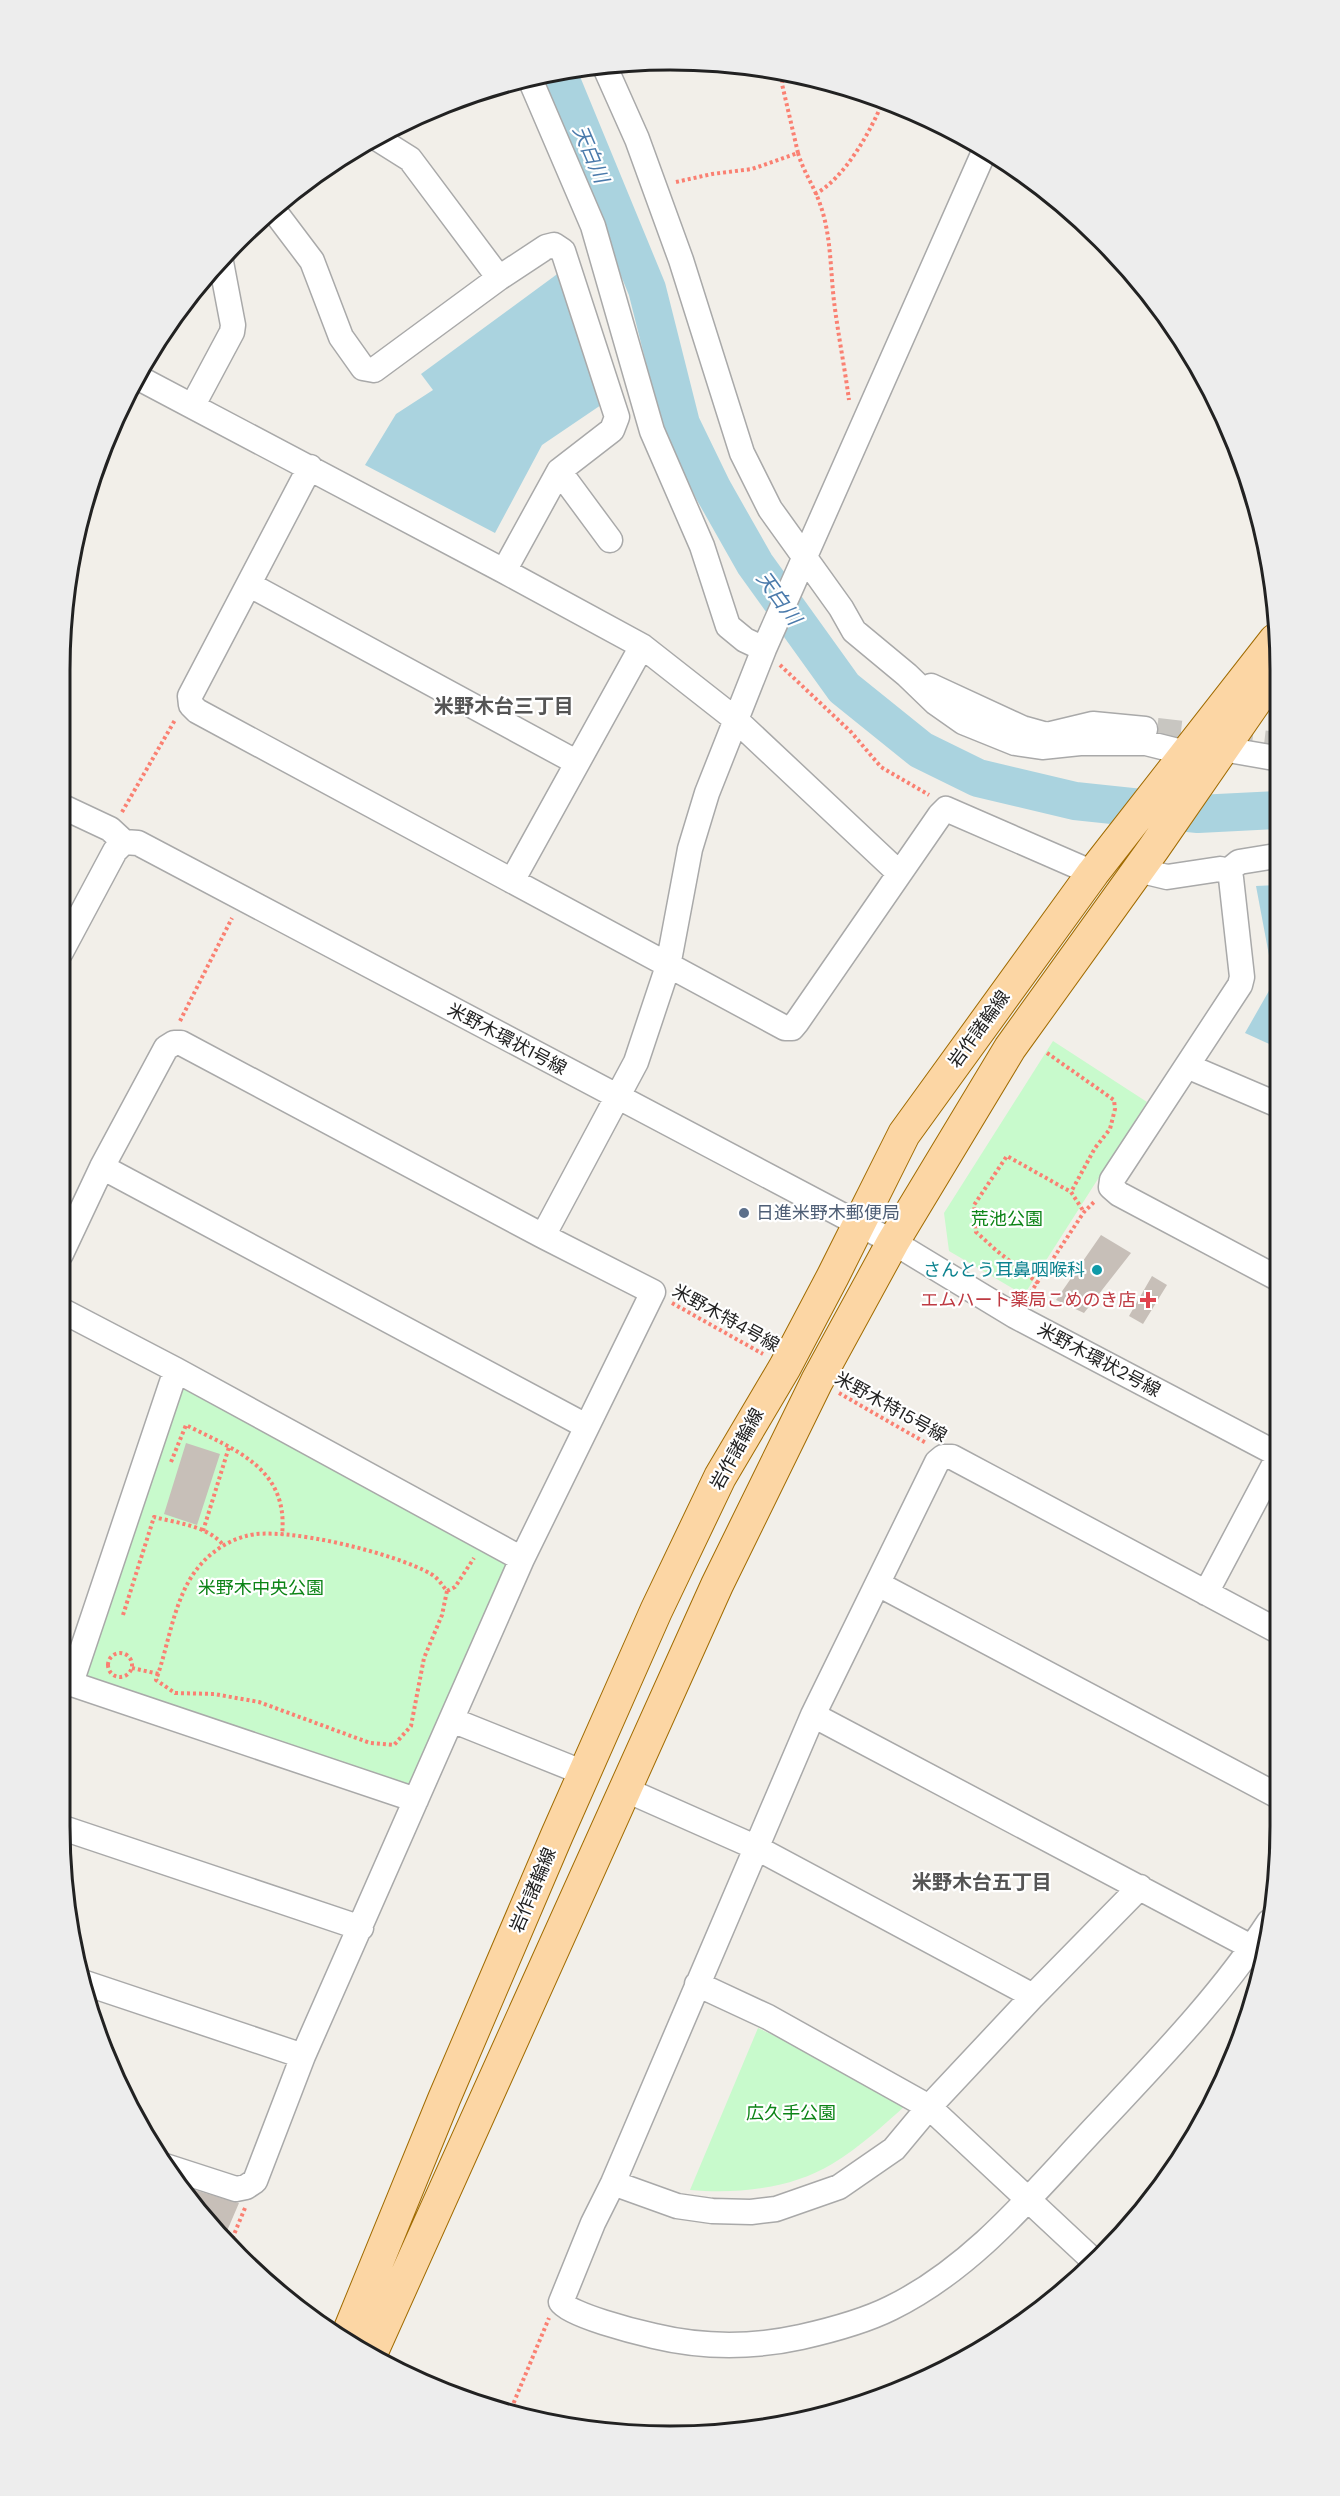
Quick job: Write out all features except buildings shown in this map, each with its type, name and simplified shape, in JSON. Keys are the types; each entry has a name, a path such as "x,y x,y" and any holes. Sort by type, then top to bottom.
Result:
{"main road":[{"name":"岩作諸輪線","path":"349,2332 444,2099 656,1611 720,1477 785,1367 904,1134 1102,862 1269,648"},
{"name":"岩作諸輪線","path":"374,2347 717,1584 817,1381 893,1242 1010,1048 1146,859 1270,680"}],"street":[{"path":"608,74 655,187 681,260 742,453 770,509 842,608 854,631 907,675 936,703 963,722 1016,742 1042,747 1080,743 1146,743 1183,758"},
{"path":"533,87 593,226 652,431 702,546 728,626 745,640 767,644"},
{"path":"385,143 410,159 499,278"},
{"path":"543,1236 636,1062 668,966 690,849 707,793 735,719 981,158"},
{"path":"278,216 312,261 341,337 363,368 368,371 374,370 499,278 546,247 554,245 563,251 617,417 612,430 559,471 504,570"},
{"path":"193,405 232,332 233,325 222,272"},
{"path":"145,381 504,570 642,646 735,719 899,873"},
{"path":"310,467 190,696 191,705 197,711 785,1028 792,1028 946,809 1102,862"},
{"path":"559,471 610,540"},
{"path":"249,585 576,762"},
{"path":"512,881 642,646"},
{"path":"907,675 1022,728 1047,735 1093,724 1157,730"},
{"path":"1223,749 1270,748"},
{"name":"米野木環状1号線","path":"70,811 119,839 138,843 893,1242"},
{"path":"70,935 115,851 119,839"},
{"path":"1228,871 1239,862 1270,857"},
{"path":"1146,859 1167,877 1220,869 1228,871"},
{"path":"1228,871 1231,878 1242,977 1240,985 1112,1180 1111,1187 1119,1194 1270,1274"},
{"path":"70,1235 102,1167 166,1048 174,1043 181,1043 654,1293 522,1559 303,2056 255,2181 246,2187 236,2189 180,2171"},
{"path":"1187,1066 1270,1101"},
{"path":"102,1167 586,1426"},
{"name":"米野木環状2号線","path":"893,1242 1015,1316 1270,1452"},
{"path":"70,1315 522,1559"},
{"path":"70,1668 176,1370"},
{"path":"1259,1939 1205,2007 986,2241 952,2269 892,2308 833,2330 772,2343 719,2346 685,2343 623,2328 569,2309 561,2302 562,2295 613,2183 813,1715 937,1462 943,1457 952,1457 1270,1627"},
{"path":"1206,1593 1270,1470"},
{"path":"878,1584 1270,1792"},
{"path":"70,1684 416,1800"},
{"path":"813,1715 1253,1948"},
{"path":"452,1719 584,1773"},
{"path":"624,1789 755,1847 1033,1996"},
{"path":"70,1830 361,1928"},
{"path":"613,2183 677,2206 712,2211 751,2212 776,2209 839,2187 894,2149 929,2107 1033,1996 1140,1887"},
{"path":"697,1984 768,2017 929,2107 1088,2255"},
{"path":"92,1985 303,2056"}],"path":[{"path":"782,81 803,171 820,203 828,242 834,307 850,405 855,418 864,423"},
{"path":"815,194 822,190 855,153 879,108"},
{"path":"655,187 712,174 752,169 798,153"},
{"path":"767,644 881,767 911,786 949,804 954,812"},
{"path":"119,839 159,745 190,696"},
{"path":"166,1048 242,899"},
{"path":"1047,1053 1114,1100 1115,1109 1110,1129 1095,1148 1071,1192"},
{"path":"1038,1283 976,1232 974,1205 987,1182 1007,1156 1071,1192 1084,1212"},
{"path":"1015,1316 1084,1212 1111,1187"},
{"name":"米野木特4号線","path":"654,1293 785,1367"},
{"name":"米野木特15号線","path":"817,1381 952,1457"},
{"path":"169,1466 186,1425 249,1458 271,1482 282,1509 284,1520 282,1535"},
{"path":"203,1531 229,1447"},
{"path":"123,1615 154,1517 214,1535 224,1546"},
{"path":"261,1533 319,1539 370,1551 432,1575 447,1591 442,1615 424,1658 411,1726 394,1745 370,1743 259,1702 214,1695 175,1694 156,1680 186,1588 203,1562 224,1546 246,1535 261,1533"},
{"path":"447,1591 455,1587 485,1539"},
{"path":"120,1653 129,1657 132,1668 127,1676 116,1677 108,1669 107,1663 114,1654 120,1653"},
{"path":"132,1668 159,1674"},
{"path":"233,2236 248,2201 246,2187"},
{"path":"512,2404 552,2312 562,2295"}],"green space":[{"name":"荒池公園","path":"1053,1041 1147,1102 1024,1295 949,1251 944,1213"},
{"name":"米野木中央公園","path":"187,1387 503,1557 507,1568 416,1783 404,1786 91,1680 85,1670 177,1392"},
{"name":"広久手公園","path":"758,2028 903,2097 907,2104 871,2136 832,2164 799,2179 745,2190 690,2190"}],"water":[{"path":"560,272 601,405 542,445 495,533 365,465 396,414 433,390 421,374"},
{"path":"1270,885 1270,961 1256,886"},
{"path":"1270,989 1270,1044 1245,1033"}],"waterway":[{"name":"天白川","path":"561,81 647,289 681,424 713,490 755,564 844,688 921,750 978,778 1075,801 1198,814 1270,810"}],"tunnel":[{"path":"1157,730 1269,743"}],"place":[{"name":"日進米野木郵便局","path":"744,1213"},
{"name":"さんとう耳鼻咽喉科","path":"1097,1270"},
{"name":"エムハート薬局こめのき店","path":"1148,1300"}],"district":[{"name":"米野木台三丁目","path":"504,706"},
{"name":"米野木台五丁目","path":"982,1882"}]}
